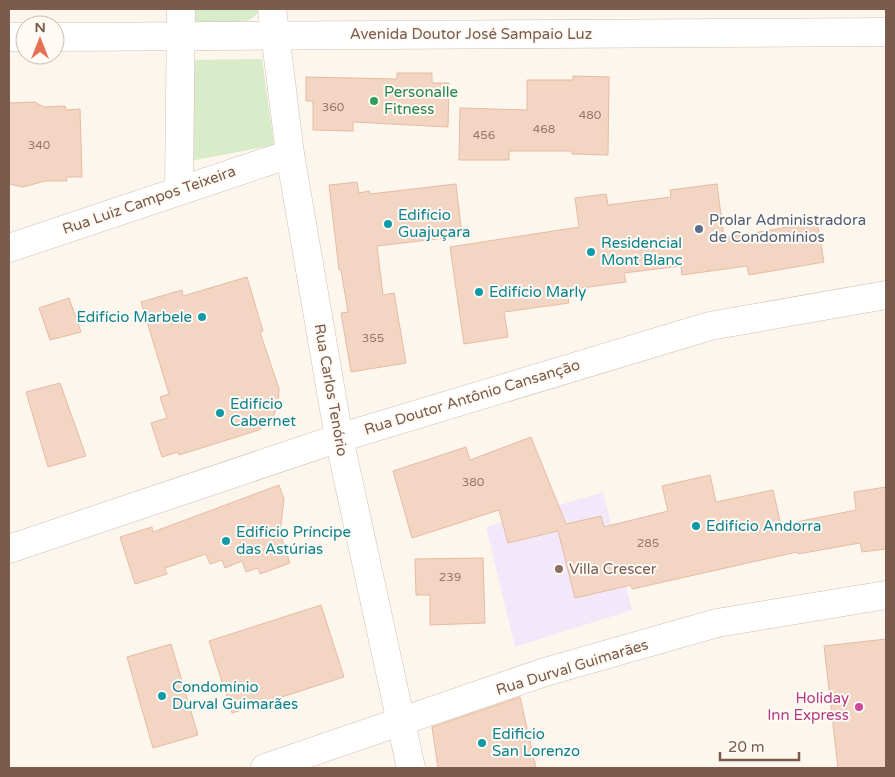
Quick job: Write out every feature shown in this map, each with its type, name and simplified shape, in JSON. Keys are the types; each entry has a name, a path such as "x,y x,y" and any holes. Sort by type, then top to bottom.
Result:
{"street":[{"path":"179,190 181,9"},
{"name":"Rua Carlos Tenório","path":"272,9 290,154 339,438 411,768"},
{"name":"Avenida Doutor José Sampaio Luz","path":"65,37 886,32"},
{"name":"Rua Luiz Campos Teixeira","path":"9,248 290,154"},
{"name":"Rua Doutor Antônio Cansanção","path":"9,549 339,438 710,326 886,295"},
{"name":"Rua Durval Guimarães","path":"265,768 402,723 545,672 717,624 886,595"}],"shaded area":[{"name":"Villa Crescer","path":"603,492 632,610 515,647 486,527"}],"green space":[{"path":"186,9 258,9 259,12 243,23 233,26 214,27 195,22 186,17"},
{"path":"262,59 274,145 185,162 186,60"}],"building":[{"path":"397,73 432,73 432,83 449,83 448,127 353,122 353,131 313,130 313,101 306,101 306,77 397,79"},
{"path":"573,76 609,77 608,155 572,154 572,151 509,151 509,160 459,160 460,108 527,110 527,80 573,80"},
{"path":"35,102 44,107 65,106 66,110 80,109 82,177 66,177 67,181 45,181 23,187 9,184 9,103"},
{"path":"357,182 359,193 369,191 370,194 456,184 462,236 377,246 383,295 394,293 406,363 351,372 341,313 348,312 341,270 339,270 329,185"},
{"path":"717,184 724,238 817,222 824,262 749,275 747,266 682,275 681,266 624,273 626,282 567,290 569,303 504,312 508,337 464,344 450,247 579,227 575,198 606,194 608,205 671,197 670,190"},
{"path":"247,277 263,331 260,332 279,389 278,407 271,420 259,430 179,455 178,452 162,457 151,423 167,418 160,397 169,394 141,302 182,290 183,296"},
{"path":"69,298 81,332 50,340 39,308"},
{"path":"60,383 86,456 48,467 26,392"},
{"path":"531,437 566,524 601,516 604,527 668,511 662,486 710,475 716,502 773,490 781,525 856,510 854,492 886,487 886,549 862,552 860,543 798,554 797,552 632,589 631,585 575,598 558,531 508,543 499,510 412,538 393,471 466,447 470,460"},
{"name":"Edifício Príncipe das Astúrias","path":"279,485 284,499 280,533 290,563 260,574 258,568 246,572 242,561 225,568 222,560 210,564 206,554 165,568 167,574 135,584 120,537 152,527 153,532"},
{"path":"483,558 485,623 430,625 430,595 416,595 415,559"},
{"path":"321,605 344,677 232,713 209,641"},
{"name":"Holiday Inn Express","path":"886,639 886,768 838,768 824,646"},
{"name":"Condomínio Durval Guimarães","path":"171,644 198,735 153,748 127,657"},
{"name":"Edificio San Lorenzo","path":"520,697 536,768 438,768 432,727"}],"place":[{"name":"Personalle Fitness","path":"374,101"},
{"name":"Edifício Guajuçara","path":"388,224"},
{"name":"Prolar Administradora de Condomínios","path":"699,229"},
{"name":"Residencial Mont Blanc","path":"591,252"},
{"name":"Edifício Marly","path":"479,292"},
{"name":"Edifício Marbele","path":"202,317"},
{"name":"Edifício Cabernet","path":"220,413"},
{"name":"Edifício Andorra","path":"696,526"},
{"name":"Edifício Príncipe das Astúrias","path":"226,541"},
{"name":"Villa Crescer","path":"559,569"},
{"name":"Condomínio Durval Guimarães","path":"162,696"},
{"name":"Holiday Inn Express","path":"859,707"},
{"name":"Edificio San Lorenzo","path":"482,743"}]}
